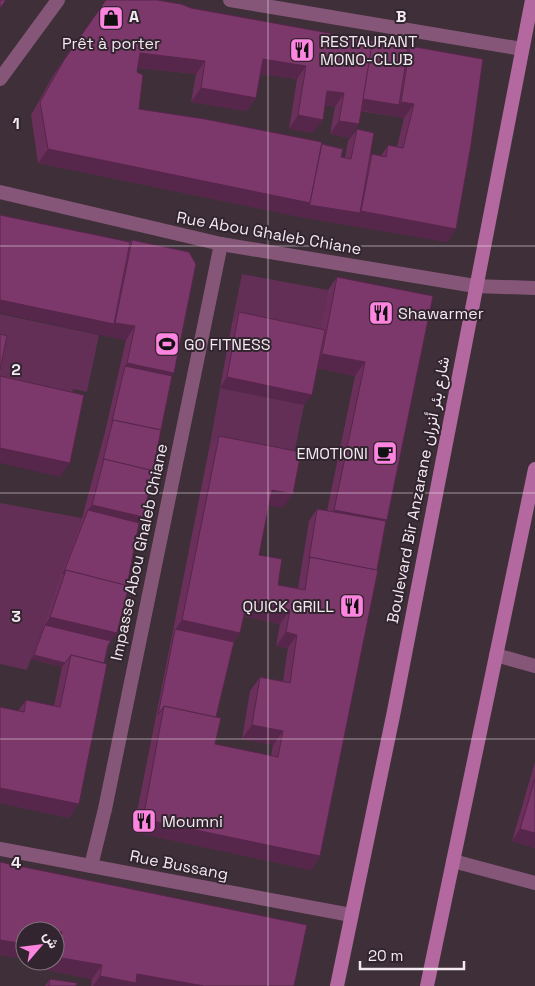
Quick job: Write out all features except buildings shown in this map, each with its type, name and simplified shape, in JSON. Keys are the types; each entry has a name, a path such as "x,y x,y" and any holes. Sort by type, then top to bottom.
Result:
{"main road":[{"name":"Boulevard Bir Anzarane شارع بئر أنزران","path":"337,986 394,711 532,0"},
{"path":"427,986 535,469"}],"street":[{"path":"0,79 58,0"},
{"path":"230,0 522,49"},
{"name":"Rue Abou Ghaleb Chiane","path":"0,192 221,244 475,286 535,288"},
{"name":"Impasse Abou Ghaleb Chiane","path":"91,866 105,809 221,244"},
{"path":"496,655 535,666"},
{"name":"Rue Bussang","path":"0,849 351,915"},
{"path":"453,861 535,882"}],"shaded area":[{"path":"242,274 328,290 318,340 232,323"},
{"path":"0,314 99,335 87,392 73,389 69,408 0,392"},
{"path":"220,388 304,405 292,465 209,449"},
{"path":"0,503 82,518 27,670 0,664"}],"place":[{"name":"Prêt à porter","path":"111,18"},
{"name":"RESTAURANT MONO-CLUB","path":"302,50"},
{"name":"Shawarmer","path":"381,313"},
{"name":"GO FITNESS","path":"167,344"},
{"name":"EMOTIONI","path":"385,453"},
{"name":"QUICK GRILL","path":"352,606"},
{"name":"Moumni","path":"144,821"}]}
